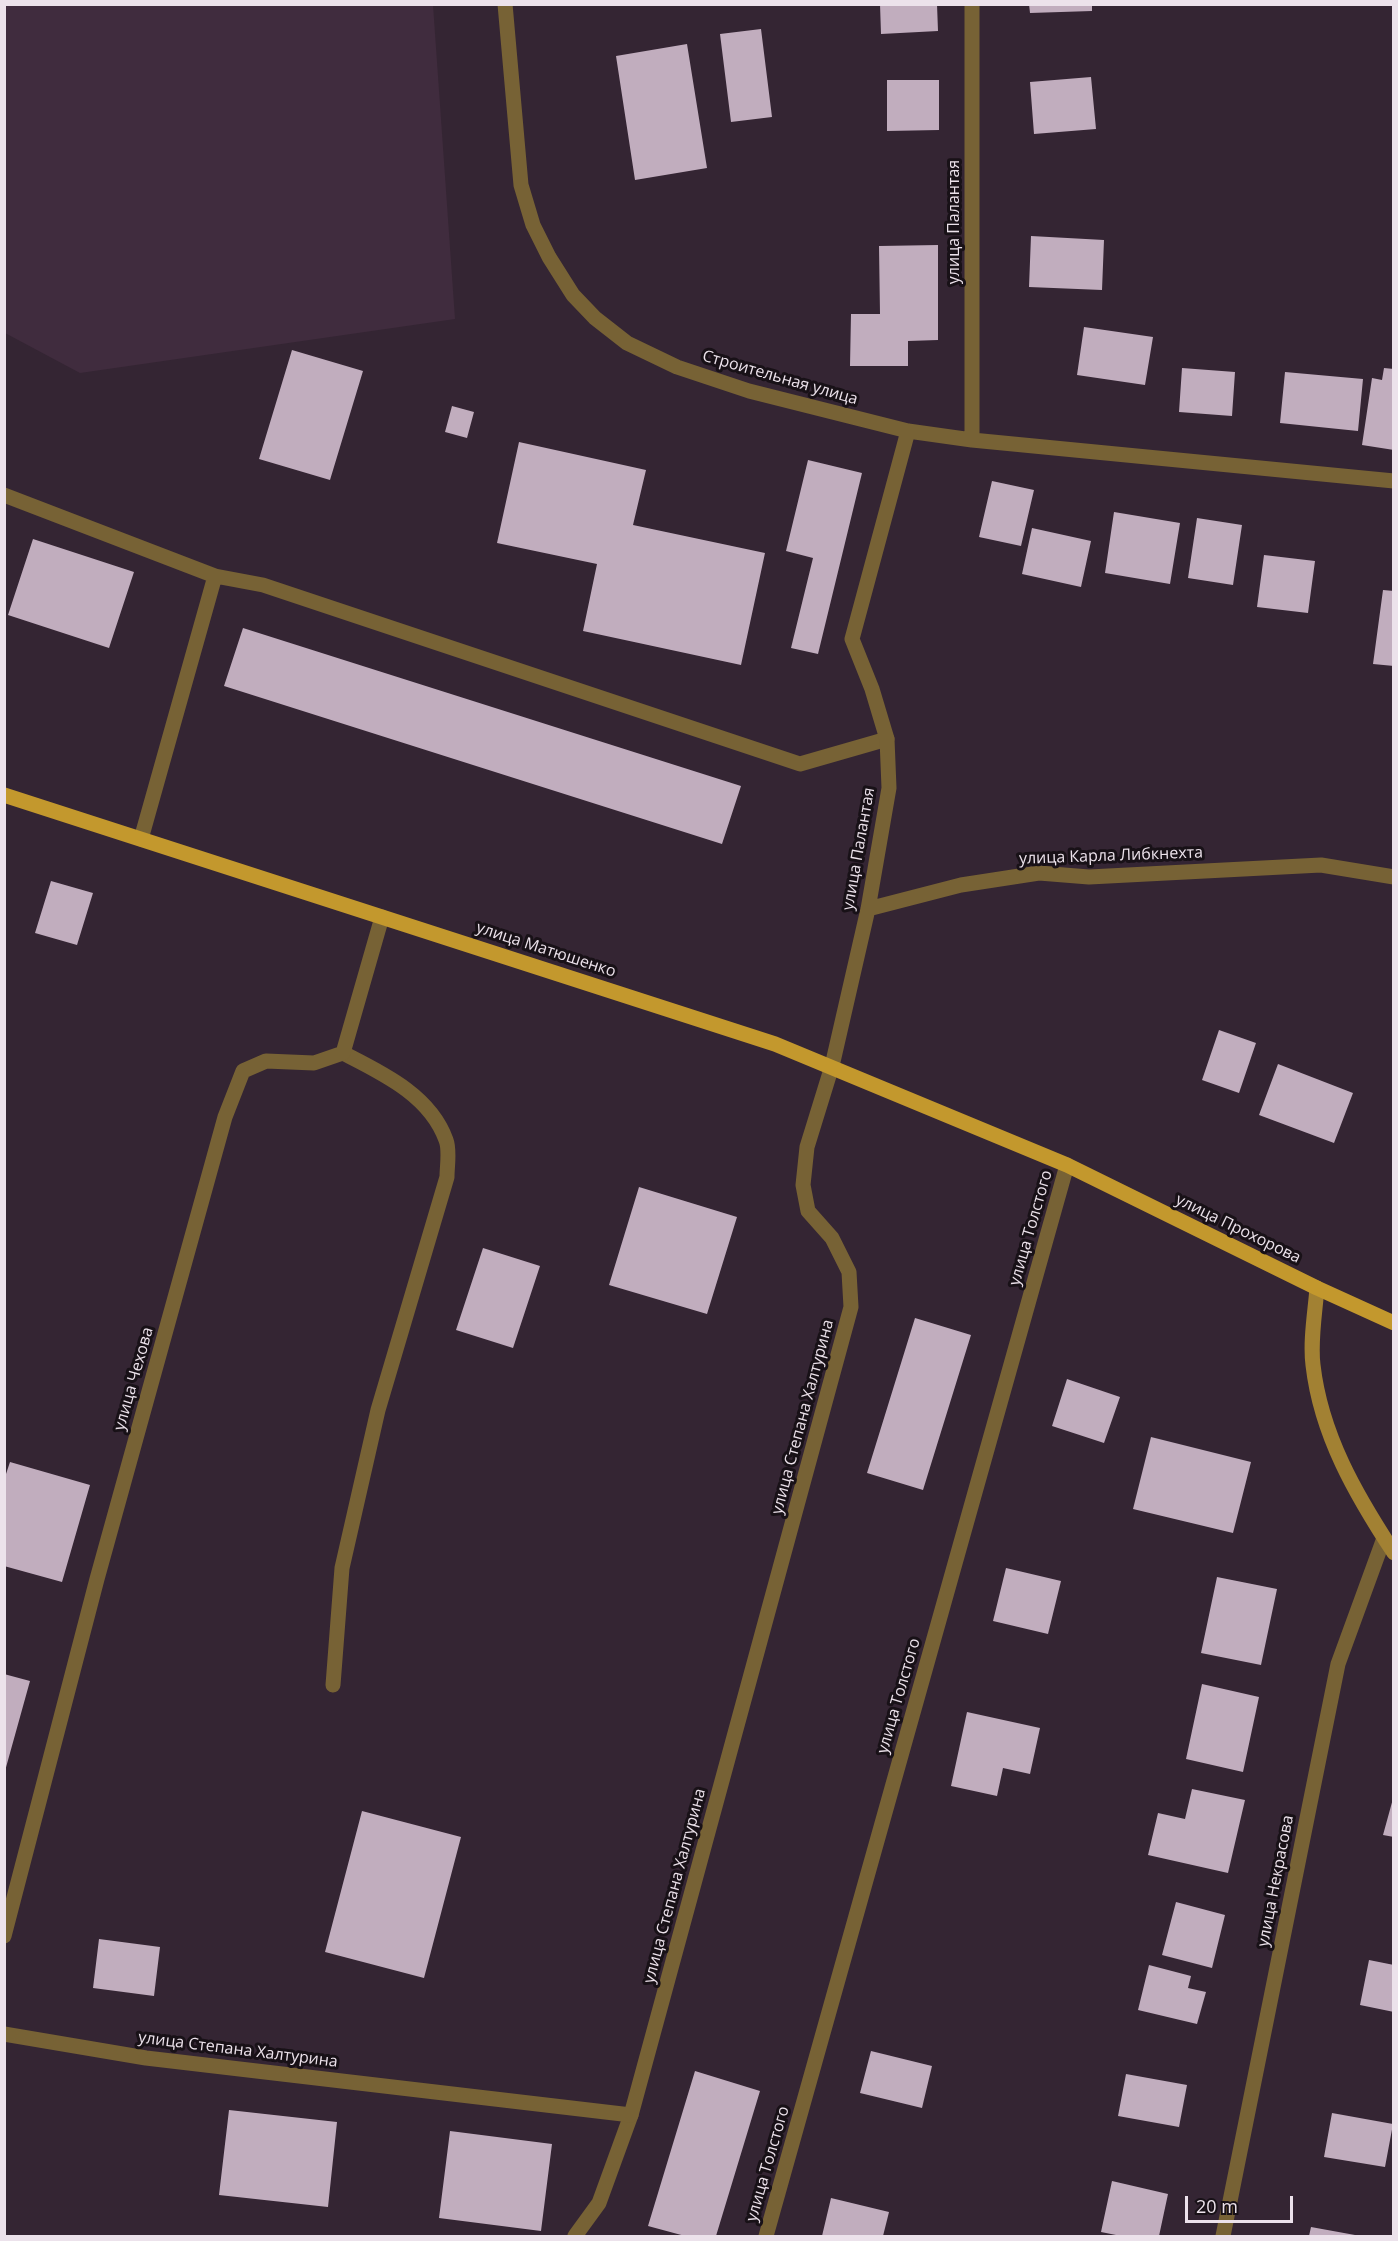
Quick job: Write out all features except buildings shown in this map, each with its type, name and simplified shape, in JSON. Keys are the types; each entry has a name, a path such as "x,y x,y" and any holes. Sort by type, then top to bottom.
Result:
{"main road":[{"name":"улица Матюшенко","path":"4,795 713,1022 832,1066 1067,1165"},
{"name":"улица Прохорова","path":"1067,1165 1317,1288 1394,1323"},
{"path":"1317,1288 1313,1363 1321,1413 1343,1469 1394,1553"}],"street":[{"name":"Строительная улица","path":"505,4 521,185 533,225 549,257 573,295 595,318 627,343 677,367 749,391 908,431"},
{"name":"улица Палантая","path":"972,4 972,440"},
{"path":"908,431 972,440 1394,481"},
{"name":"улица Палантая","path":"832,1066 868,909 889,788 887,739 872,689 852,639 908,431"},
{"path":"4,495 214,576 263,585 800,764 887,739"},
{"path":"141,839 214,576"},
{"name":"улица Карла Либкнехта","path":"868,909 961,885 1040,873 1089,877 1321,865 1394,877"},
{"path":"333,1685 342,1568 378,1410 447,1177 447,1142 430,1113 396,1080 343,1053 381,917"},
{"name":"улица Чехова","path":"4,1936 97,1579 225,1117 243,1071 266,1061 314,1063 343,1053"},
{"name":"улица Степана Халтурина","path":"4,2034 146,2058 631,2115 851,1307 849,1272 832,1238 808,1212 803,1185 807,1147 832,1066"},
{"name":"улица Толстого","path":"766,2236 1067,1165"},
{"name":"улица Некрасова","path":"1223,2236 1338,1664 1383,1538"},
{"path":"575,2236 599,2203 631,2115"}],"shaded area":[{"path":"4,5 433,5 455,319 80,373 5,333"}]}
